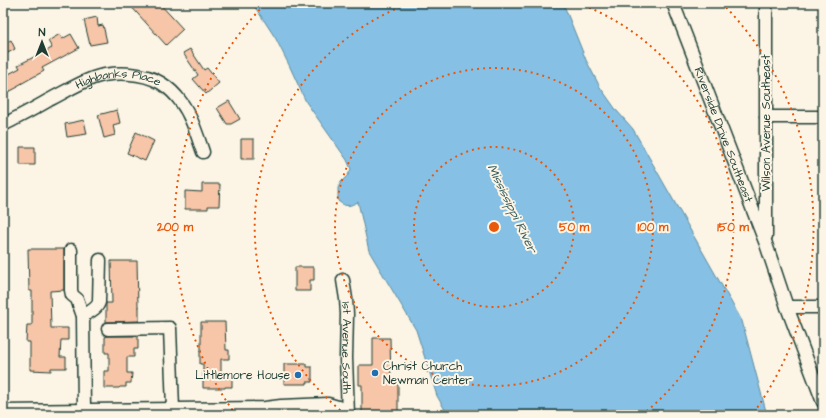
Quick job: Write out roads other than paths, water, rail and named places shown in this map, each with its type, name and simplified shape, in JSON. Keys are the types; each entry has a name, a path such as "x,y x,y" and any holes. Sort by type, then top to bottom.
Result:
{"street":[{"name":"Riverside Drive Southeast","path":"673,3 766,244 787,307 823,402"},
{"name":"Wilson Avenue Southeast","path":"766,3 766,244"},
{"name":"Highbanks Place","path":"3,125 93,78 105,75 126,74 151,78 161,82 176,95 192,120 204,152"},
{"path":"766,117 823,117"},
{"path":"71,250 72,295 77,299 83,316 84,410"},
{"path":"83,316 95,308 99,302 100,260"},
{"name":"1st Avenue South","path":"343,280 347,314 346,358 348,414"},
{"path":"787,307 823,307"},
{"path":"108,329 170,328 173,409"},
{"path":"3,411 173,409 271,413 281,406 328,404 338,407 348,414"}],"water":[{"name":"Mississippi River","path":"252,3 563,3 586,60 600,87 617,111 633,129 742,321 767,415 448,415 437,396 416,330 369,251 358,202 348,206 338,201 338,188 351,169 347,160 306,102 276,39"}],"place":[{"name":"Christ Church Newman Center","path":"375,373"},
{"name":"Littlemore House","path":"298,375"}]}
